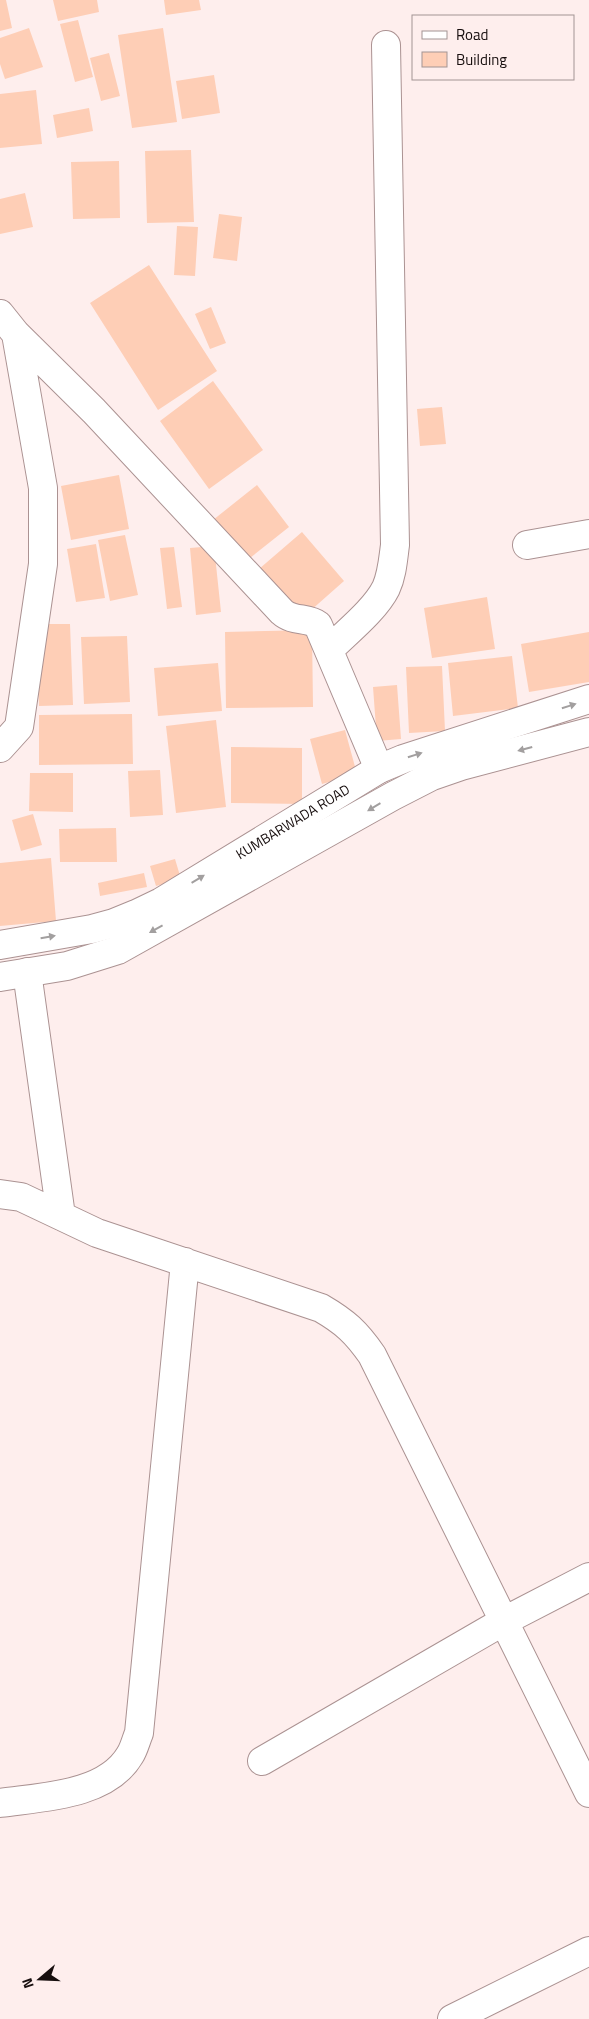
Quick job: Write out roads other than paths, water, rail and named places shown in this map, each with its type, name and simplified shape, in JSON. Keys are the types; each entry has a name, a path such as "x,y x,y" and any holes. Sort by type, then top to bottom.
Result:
{"street":[{"path":"330,649 374,605 385,588 392,572 395,545 386,45"},
{"path":"5,329 94,412 282,612 290,618 314,622 318,625 330,649 379,769"},
{"path":"0,748 19,727 43,564 44,488 5,329"},
{"path":"527,545 589,534"},
{"name":"KUMBARWADA ROAD","path":"0,945 92,930 136,914 161,902 379,769 403,759 589,700"},
{"name":"KUMBARWADA ROAD","path":"0,977 67,966 118,950 432,776 461,766 589,732"},
{"path":"27,972 61,1216"},
{"path":"0,1194 22,1197 97,1233 321,1308 342,1320 359,1337 372,1354 587,1784"},
{"path":"0,1803 57,1795 87,1788 114,1774 130,1756 138,1733 185,1262"},
{"path":"262,1761 504,1621 589,1577"},
{"path":"452,2019 589,1951"}]}
